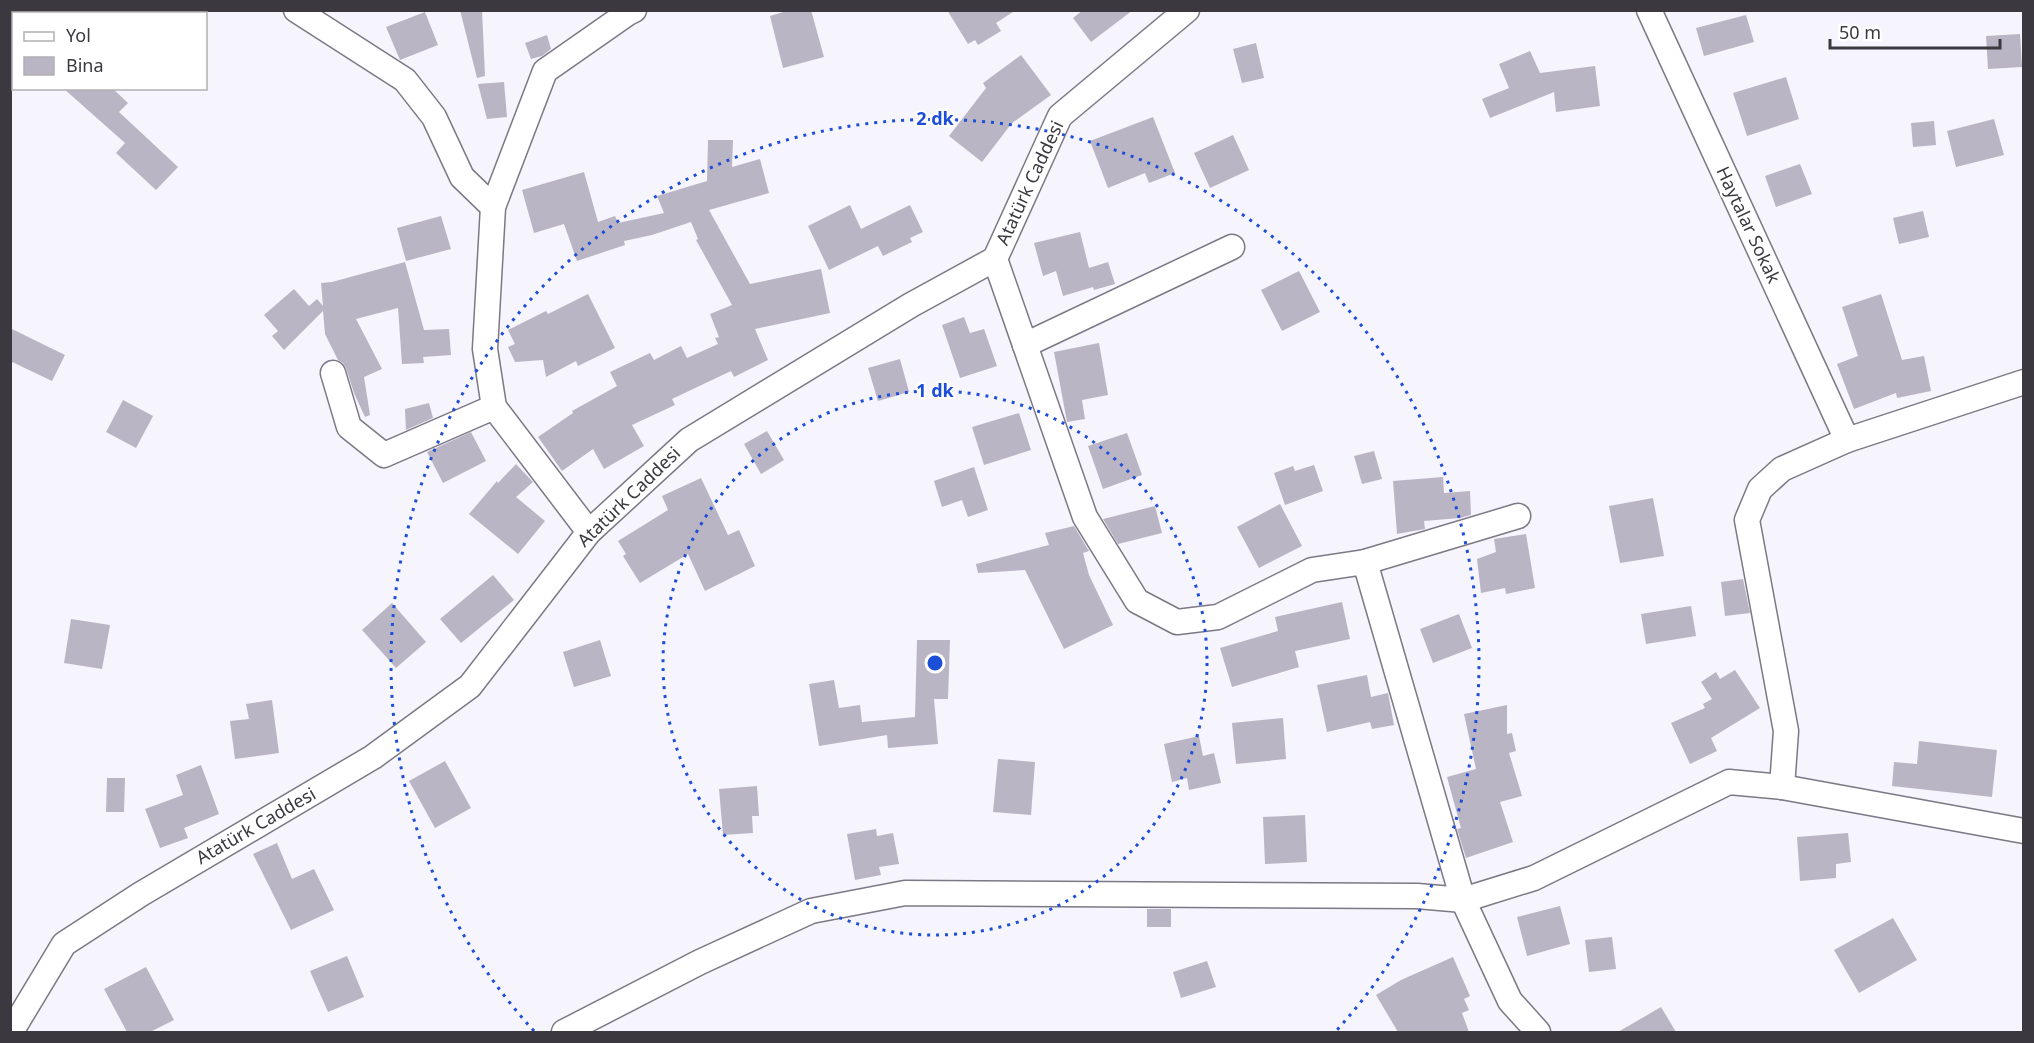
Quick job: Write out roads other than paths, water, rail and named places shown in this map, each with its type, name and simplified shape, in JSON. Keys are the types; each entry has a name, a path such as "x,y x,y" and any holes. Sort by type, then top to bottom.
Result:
{"street":[{"path":"296,10 405,80 434,117 462,177 493,207"},
{"path":"589,532 494,407 485,349 493,207 545,71 634,10"},
{"name":"Atatürk Caddesi","path":"11,1032 64,944 141,894 373,757 470,686 589,532 689,440 911,305 995,259 1060,116 1187,10"},
{"name":"Haytalar Sokak","path":"1649,10 1847,440"},
{"path":"1025,345 1232,247"},
{"path":"995,259 1085,517 1137,602 1178,622 1218,617 1312,570 1365,562 1518,516"},
{"path":"333,373 349,427 384,455 494,407"},
{"path":"1782,787 1786,731 1747,520 1760,489 1782,469 1847,440 2024,382"},
{"path":"1365,562 1463,900 1510,1001 1538,1032"},
{"path":"564,1032 700,962 811,911 905,893 1417,896 1463,900 1534,878 1730,782 1782,787 2024,831"}]}
